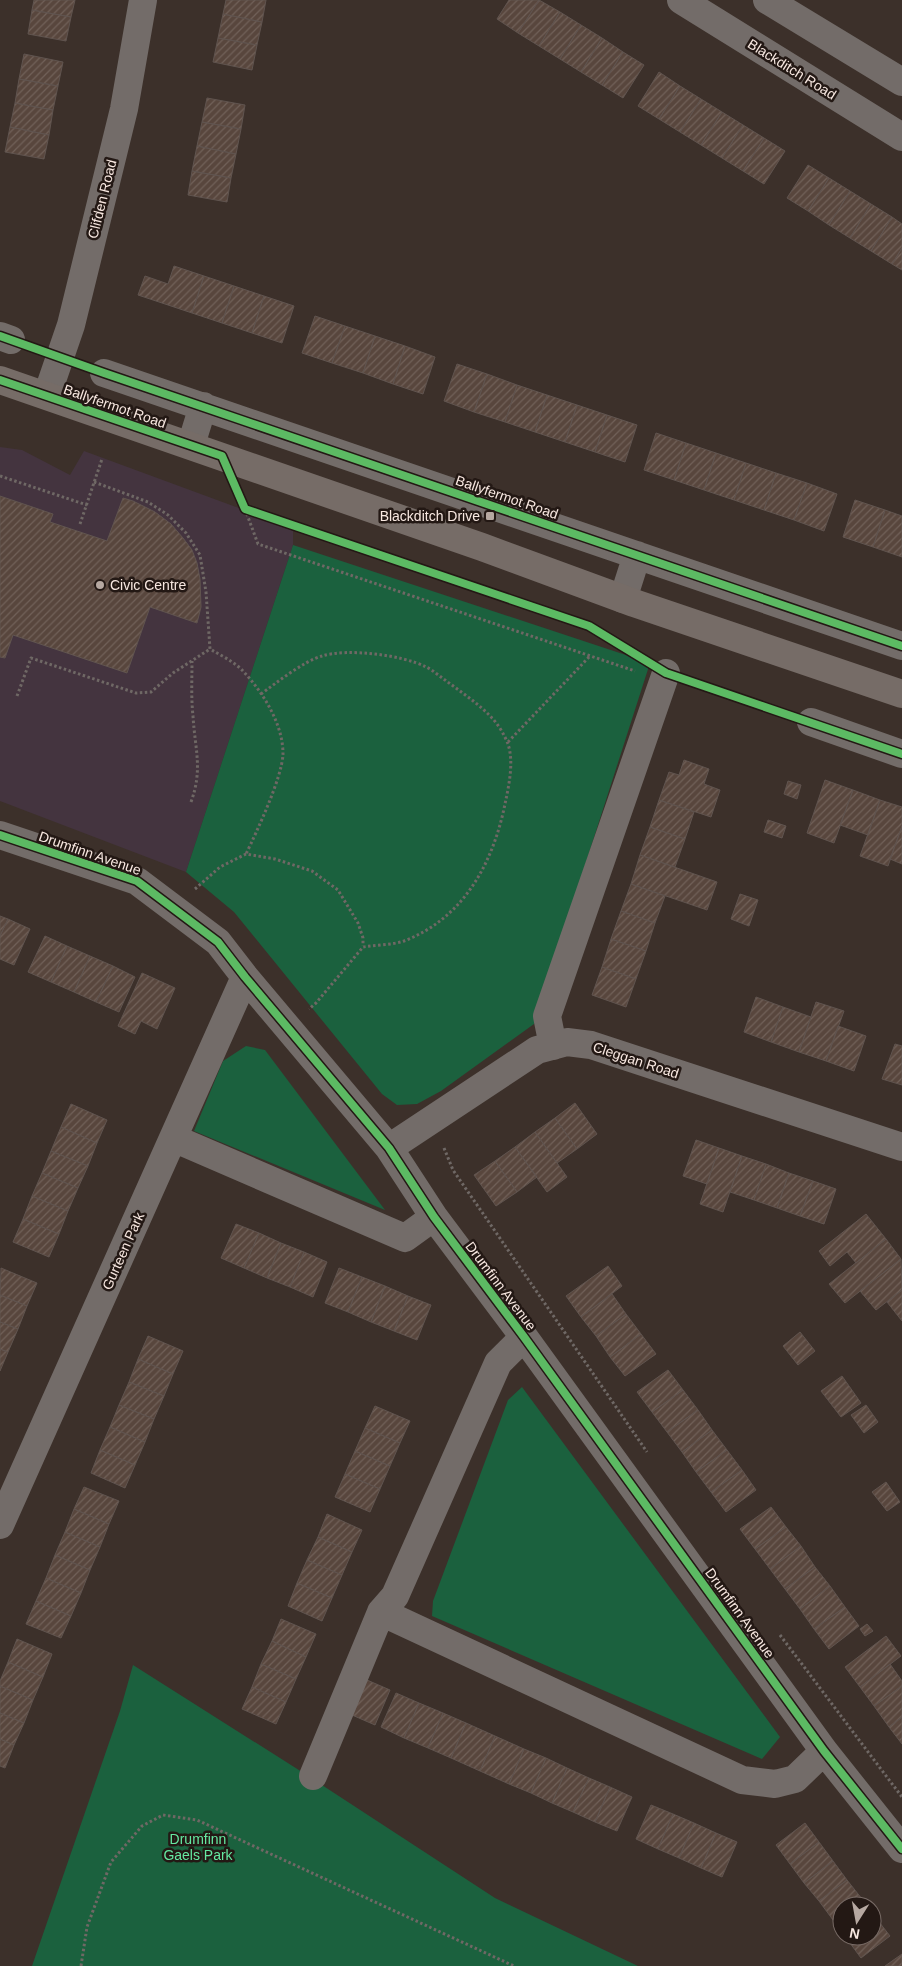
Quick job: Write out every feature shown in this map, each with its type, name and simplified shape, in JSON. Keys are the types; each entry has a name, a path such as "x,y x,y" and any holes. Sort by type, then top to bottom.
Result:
{"main road":[{"name":"Ballyfermot Road","path":"0,380 482,547 623,599 902,694"}],"street":[{"name":"Clifden Road","path":"47,395 71,325 124,110 143,0"},
{"name":"Blackditch Road","path":"681,0 902,138"},
{"path":"767,0 902,82"},
{"name":"Ballyfermot Road","path":"104,373 902,646"},
{"path":"191,445 203,406"},
{"path":"623,599 637,555"},
{"path":"553,1046 547,1016 666,673"},
{"path":"812,722 902,754"},
{"name":"Drumfinn Avenue","path":"0,835 138,881 218,942 245,977 389,1148 434,1216 824,1751 902,1849"},
{"name":"Gurteen Park","path":"0,1525 245,977"},
{"name":"Cleggan Road","path":"389,1148 537,1050 567,1042 591,1045 902,1147"},
{"path":"173,1138 405,1238 434,1216"},
{"path":"313,1776 381,1612 395,1596 498,1362 524,1337"},
{"path":"381,1612 742,1780 775,1784 794,1779 824,1751"}],"path":[{"path":"80,524 102,459"},
{"path":"0,476 86,505"},
{"path":"94,482 148,502 168,516 186,533 200,555 206,592 210,649"},
{"path":"241,500 258,544 646,675 666,673"},
{"path":"245,509 254,512"},
{"path":"17,696 31,658 136,693 152,692 173,673 210,649"},
{"path":"210,649 241,668 261,694 280,731 283,755 274,788 246,854"},
{"path":"261,694 284,676 322,656 356,652 400,658 427,667 462,692 494,719 508,742 511,754 510,773 500,829 489,859 474,885 452,912 427,931 402,942 363,947"},
{"path":"508,742 590,656"},
{"path":"191,802 196,787 199,764 193,716 192,661"},
{"path":"173,908 220,867 246,854 275,859 312,871 338,890 358,923 363,938 363,947 316,1003 286,1026"},
{"path":"446,1142 444,1150 453,1170 651,1458"},
{"path":"778,1634 902,1797"},
{"path":"81,1966 87,1927 111,1862 142,1826 163,1815 197,1820 514,1966"}],"shaded area":[{"path":"0,447 22,450 70,475 84,451 293,528 293,545 186,872 0,801"}],"green space":[{"path":"293,545 650,663 534,1024 441,1091 417,1104 397,1105 382,1094 234,912 186,872"},
{"path":"246,1046 265,1050 385,1210 194,1131 223,1061"},
{"path":"522,1387 780,1737 762,1759 432,1616 433,1601 508,1400"},
{"name":"Drumfinn Gaels Park","path":"133,1665 495,1898 638,1966 32,1966 120,1711"}],"building":[{"path":"34,0 75,0 71,17 32,10"},
{"path":"226,0 266,0 262,22 223,14"},
{"path":"509,0 539,0 518,33 497,19"},
{"path":"539,0 560,12 539,46 518,33"},
{"path":"32,10 71,17 66,41 28,34"},
{"path":"560,12 581,25 560,59 539,46"},
{"path":"223,14 262,22 257,45 218,38"},
{"path":"581,25 602,38 581,72 560,59"},
{"path":"218,38 257,45 252,70 213,62"},
{"path":"602,38 623,52 602,85 581,72"},
{"path":"623,52 644,65 623,98 602,85"},
{"path":"24,54 63,62 58,86 19,79"},
{"path":"659,72 680,86 659,119 638,106"},
{"path":"19,79 58,86 53,110 15,103"},
{"path":"680,86 701,99 680,132 659,119"},
{"path":"207,98 245,105 241,129 202,122"},
{"path":"701,99 722,112 701,145 680,132"},
{"path":"15,103 53,110 49,135 10,127"},
{"path":"722,112 743,125 722,158 701,145"},
{"path":"202,122 241,129 236,154 197,146"},
{"path":"743,125 764,138 743,171 722,158"},
{"path":"10,127 49,135 44,159 5,152"},
{"path":"764,138 785,151 764,184 743,171"},
{"path":"197,146 236,154 231,178 192,171"},
{"path":"808,165 829,178 808,211 787,198"},
{"path":"192,171 231,178 227,202 188,195"},
{"path":"829,178 850,191 829,225 808,211"},
{"path":"850,191 871,204 850,238 829,225"},
{"path":"871,204 892,217 871,251 850,238"},
{"path":"892,217 902,224 902,248 892,264 871,251"},
{"path":"902,248 902,270 892,264"},
{"path":"174,266 204,276 192,313 138,295 145,276 168,284"},
{"path":"204,276 234,286 222,323 192,313"},
{"path":"234,286 264,296 252,333 222,323"},
{"path":"264,296 294,306 282,343 252,333"},
{"path":"315,316 345,326 332,363 302,353"},
{"path":"345,326 375,336 363,373 332,363"},
{"path":"375,336 405,346 393,384 363,373"},
{"path":"405,346 435,357 423,394 393,384"},
{"path":"457,364 487,374 474,412 444,401"},
{"path":"487,374 517,385 505,422 474,412"},
{"path":"517,385 547,395 535,432 505,422"},
{"path":"547,395 577,405 565,442 535,432"},
{"path":"577,405 607,415 595,452 565,442"},
{"path":"607,415 637,425 625,462 595,452"},
{"path":"656,433 686,443 674,480 644,470"},
{"path":"686,443 716,453 704,490 674,480"},
{"path":"716,453 746,463 734,500 704,490"},
{"path":"746,463 776,473 764,510 734,500"},
{"path":"776,473 807,483 794,520 764,510"},
{"path":"807,483 837,494 824,531 794,520"},
{"name":"Civic Centre","path":"0,496 53,514 50,522 107,541 123,498 155,512 171,524 183,538 192,550 197,563 200,579 201,607 197,623 150,607 127,673 13,635 5,658 0,657"},
{"path":"855,500 885,510 873,547 843,537"},
{"path":"885,510 902,516 902,557 873,547"},
{"path":"684,760 709,769 704,784 720,790 711,817 659,800 669,772 679,775"},
{"path":"825,780 853,790 834,843 807,833"},
{"path":"788,781 801,785 797,799 784,794"},
{"path":"853,790 880,800 868,835 840,825"},
{"path":"659,800 694,812 685,839 650,827"},
{"path":"880,800 902,807 902,826 888,866 860,856"},
{"path":"768,820 786,826 782,838 764,832"},
{"path":"902,826 902,864 890,859"},
{"path":"650,827 685,839 675,867 640,855"},
{"path":"640,855 717,882 707,910 631,884"},
{"path":"631,884 665,896 655,923 621,911"},
{"path":"740,894 758,900 749,926 731,919"},
{"path":"621,911 655,923 646,951 611,939"},
{"path":"0,916 8,919 0,936"},
{"path":"8,919 30,929 14,965 0,959 0,936"},
{"path":"45,936 67,946 51,982 28,972"},
{"path":"611,939 646,951 636,979 602,967"},
{"path":"67,946 90,956 74,992 51,982"},
{"path":"90,956 113,966 96,1002 74,992"},
{"path":"113,966 135,977 119,1012 96,1002"},
{"path":"602,967 636,979 626,1007 592,995"},
{"path":"142,973 175,988 157,1029 141,1021 135,1034 118,1026"},
{"path":"756,997 783,1007 771,1042 744,1032"},
{"path":"816,1002 844,1011 826,1061 799,1052"},
{"path":"783,1007 811,1017 799,1052 771,1042"},
{"path":"838,1026 866,1036 854,1071 826,1061"},
{"path":"895,1044 902,1046 902,1085 882,1079"},
{"path":"575,1103 597,1134 577,1149 555,1118"},
{"path":"71,1104 107,1120 97,1143 61,1127"},
{"path":"555,1118 577,1149 557,1163 535,1132"},
{"path":"61,1127 97,1143 88,1166 51,1151"},
{"path":"535,1132 567,1177 547,1192 515,1147"},
{"path":"696,1140 719,1148 707,1184 683,1176"},
{"path":"515,1147 537,1177 517,1192 495,1161"},
{"path":"719,1148 742,1156 723,1212 700,1204"},
{"path":"51,1151 88,1166 78,1188 42,1173"},
{"path":"742,1156 766,1164 754,1200 730,1192"},
{"path":"495,1161 517,1192 496,1206 474,1175"},
{"path":"766,1164 789,1173 777,1208 754,1200"},
{"path":"42,1173 78,1188 68,1211 32,1196"},
{"path":"789,1173 813,1181 800,1216 777,1208"},
{"path":"813,1181 836,1189 824,1224 800,1216"},
{"path":"32,1196 68,1211 59,1234 23,1219"},
{"path":"866,1214 886,1239 856,1263 847,1252 830,1266 819,1251"},
{"path":"23,1219 59,1234 49,1257 13,1242"},
{"path":"236,1224 259,1233 244,1268 221,1258"},
{"path":"259,1233 281,1243 267,1278 244,1268"},
{"path":"886,1239 901,1259 845,1303 829,1284"},
{"path":"281,1243 304,1252 290,1287 267,1278"},
{"path":"304,1252 327,1262 313,1297 290,1287"},
{"path":"901,1259 902,1290 876,1310 860,1291"},
{"path":"608,1266 622,1286 581,1317 566,1296"},
{"path":"1,1268 37,1283 27,1306 0,1295"},
{"path":"339,1268 362,1277 348,1312 325,1303"},
{"path":"362,1277 385,1286 371,1322 348,1312"},
{"path":"385,1286 408,1296 394,1331 371,1322"},
{"path":"902,1290 902,1321 887,1302"},
{"path":"612,1294 626,1314 596,1336 581,1317"},
{"path":"0,1295 27,1306 18,1329 0,1322"},
{"path":"408,1296 431,1305 417,1340 394,1331"},
{"path":"626,1314 641,1334 610,1357 596,1336"},
{"path":"0,1322 18,1329 8,1352 0,1349"},
{"path":"800,1332 815,1351 798,1365 783,1346"},
{"path":"641,1334 656,1354 625,1376 610,1357"},
{"path":"148,1336 183,1351 173,1374 138,1359"},
{"path":"0,1349 8,1352 0,1371"},
{"path":"138,1359 173,1374 164,1396 129,1382"},
{"path":"668,1370 683,1390 652,1412 637,1392"},
{"path":"842,1376 861,1403 841,1417 821,1391"},
{"path":"129,1382 164,1396 154,1419 119,1405"},
{"path":"683,1390 698,1410 667,1432 652,1412"},
{"path":"119,1405 154,1419 145,1442 110,1427"},
{"path":"866,1405 878,1422 864,1433 851,1415"},
{"path":"375,1406 410,1421 400,1443 365,1428"},
{"path":"698,1410 712,1430 682,1452 667,1432"},
{"path":"110,1427 145,1442 135,1465 100,1450"},
{"path":"365,1428 400,1443 390,1466 355,1451"},
{"path":"712,1430 727,1450 696,1472 682,1452"},
{"path":"100,1450 135,1465 125,1488 91,1473"},
{"path":"727,1450 742,1470 711,1492 696,1472"},
{"path":"355,1451 390,1466 380,1489 345,1474"},
{"path":"742,1470 756,1490 726,1512 711,1492"},
{"path":"345,1474 380,1489 370,1512 335,1497"},
{"path":"886,1482 900,1502 887,1511 872,1492"},
{"path":"84,1487 119,1501 109,1524 74,1509"},
{"path":"771,1507 786,1527 755,1549 740,1529"},
{"path":"74,1509 109,1524 100,1547 65,1532"},
{"path":"327,1514 362,1530 352,1552 318,1537"},
{"path":"786,1527 801,1546 770,1569 755,1549"},
{"path":"65,1532 100,1547 90,1570 55,1555"},
{"path":"318,1537 352,1552 342,1575 307,1560"},
{"path":"801,1546 815,1567 785,1589 770,1569"},
{"path":"55,1555 90,1570 81,1593 46,1578"},
{"path":"307,1560 342,1575 332,1598 297,1583"},
{"path":"815,1567 830,1586 800,1609 785,1589"},
{"path":"46,1578 81,1593 71,1616 36,1601"},
{"path":"297,1583 332,1598 322,1621 288,1606"},
{"path":"830,1586 845,1607 814,1629 800,1609"},
{"path":"36,1601 71,1616 61,1638 26,1624"},
{"path":"845,1607 859,1626 829,1649 814,1629"},
{"path":"281,1619 316,1634 306,1657 272,1641"},
{"path":"867,1624 873,1631 865,1636 860,1629"},
{"path":"886,1636 901,1656 860,1687 845,1667"},
{"path":"17,1639 52,1654 43,1677 8,1662"},
{"path":"272,1641 306,1657 296,1679 261,1664"},
{"path":"8,1662 43,1677 33,1700 0,1686 0,1681"},
{"path":"261,1664 296,1679 286,1702 252,1687"},
{"path":"890,1664 902,1681 902,1686 874,1706 860,1687"},
{"path":"367,1680 390,1690 375,1725 352,1715"},
{"path":"0,1686 33,1700 24,1723 0,1713"},
{"path":"902,1686 902,1717 889,1727 874,1706"},
{"path":"252,1687 286,1702 276,1724 242,1709"},
{"path":"396,1693 419,1703 404,1738 381,1727"},
{"path":"419,1703 443,1713 428,1748 404,1738"},
{"path":"0,1713 24,1723 14,1745 0,1739"},
{"path":"443,1713 466,1723 451,1758 428,1748"},
{"path":"902,1717 902,1744 889,1727"},
{"path":"466,1723 495,1736 480,1771 451,1758"},
{"path":"495,1736 524,1749 509,1784 480,1771"},
{"path":"0,1739 14,1745 5,1768 0,1766"},
{"path":"524,1749 546,1758 531,1793 509,1784"},
{"path":"546,1758 567,1768 552,1803 531,1793"},
{"path":"567,1768 589,1778 573,1812 552,1803"},
{"path":"589,1778 610,1787 595,1822 573,1812"},
{"path":"610,1787 632,1797 617,1831 595,1822"},
{"path":"651,1805 673,1814 658,1849 636,1839"},
{"path":"673,1814 694,1823 679,1858 658,1849"},
{"path":"694,1823 716,1833 701,1868 679,1858"},
{"path":"805,1823 819,1842 790,1864 776,1845"},
{"path":"716,1833 737,1842 722,1877 701,1868"},
{"path":"819,1842 833,1861 804,1883 790,1864"},
{"path":"833,1861 847,1880 819,1901 804,1883"},
{"path":"847,1880 860,1896 832,1896 832,1919 819,1901"},
{"path":"882,1926 890,1936 882,1942"},
{"path":"852,1946 877,1946 861,1958"},
{"path":"902,1954 902,1966 885,1966"}],"cycle path":[{"path":"0,336 902,646"},
{"path":"0,380 222,456 245,509 589,626 666,673 902,754"},
{"path":"0,835 137,881 218,942 245,977 389,1148 434,1217 524,1337 824,1751 902,1849"}],"place":[{"name":"Blackditch Drive","path":"490,516"},
{"name":"Civic Centre","path":"100,585"}]}
